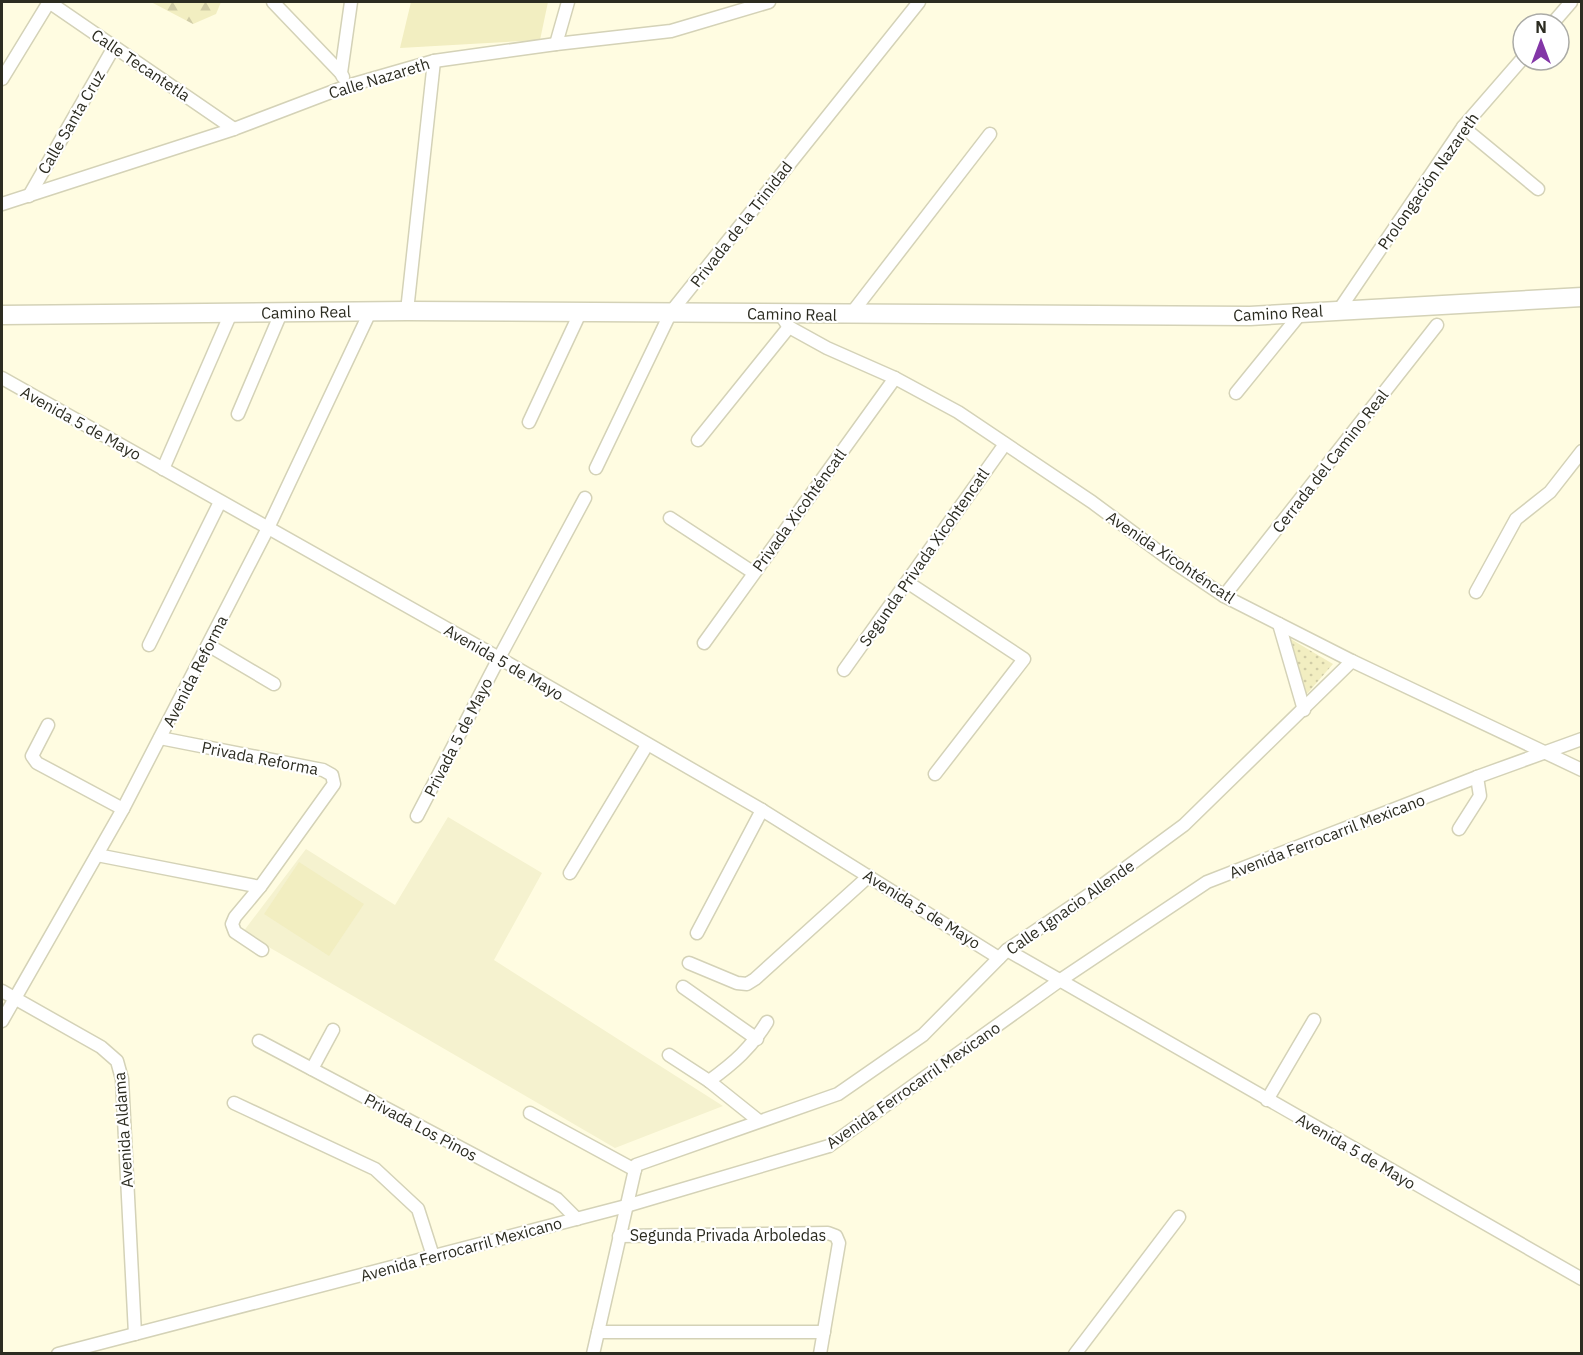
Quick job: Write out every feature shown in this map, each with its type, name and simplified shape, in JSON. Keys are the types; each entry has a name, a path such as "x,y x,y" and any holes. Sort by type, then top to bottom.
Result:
{"main road":[{"name":"Camino Real","path":"2,315 407,311 671,312 784,321 851,314 1250,316 1581,297"}],"street":[{"name":"Calle Tecantetla","path":"49,2 234,129"},
{"path":"2,80 49,2"},
{"path":"273,2 341,73 347,86"},
{"path":"341,73 351,2"},
{"path":"556,44 568,2"},
{"name":"Calle Nazareth","path":"2,204 234,129 347,86 434,61 671,31 769,2"},
{"name":"Privada de la Trinidad","path":"596,468 671,312 919,2"},
{"name":"Calle Santa Cruz","path":"29,196 114,47"},
{"path":"407,311 434,61"},
{"name":"Prolongación Nazareth","path":"1339,310 1463,127 1511,72"},
{"path":"1463,127 1538,189"},
{"path":"851,314 990,134"},
{"name":"Avenida Reforma","path":"2,1022 123,809 160,738 268,528 370,312"},
{"path":"163,469 231,313"},
{"path":"238,414 281,313"},
{"path":"529,422 580,313"},
{"path":"1236,393 1301,313"},
{"path":"698,440 784,321"},
{"name":"Avenida Xicohténcatl","path":"784,321 827,348 896,378 958,412 1092,502 1166,557 1224,596 1352,661 1581,770"},
{"name":"Cerrada del Camino Real","path":"1224,596 1437,326"},
{"name":"Avenida 5 de Mayo","path":"2,378 499,658 762,810 1003,954 1059,981 1581,1279"},
{"name":"Privada Xicohténcatl","path":"704,643 896,378"},
{"name":"Segunda Privada Xicohtencatl","path":"844,670 1005,444"},
{"path":"1476,592 1516,519 1550,492 1581,451"},
{"name":"Privada 5 de Mayo","path":"417,816 585,498"},
{"path":"149,645 220,502"},
{"path":"670,518 754,573"},
{"path":"907,582 1024,659 935,774"},
{"path":"1279,624 1304,710"},
{"path":"208,645 274,684"},
{"name":"Calle Ignacio Allende","path":"635,1170 636,1166 838,1094 923,1035 1003,954 1184,825 1352,661"},
{"path":"48,725 32,756 37,763 123,809"},
{"name":"Privada Reforma","path":"160,738 323,770 332,775 334,784 232,924 235,932 262,950"},
{"name":"Avenida Ferrocarril Mexicano","path":"58,1353 626,1206 829,1146 1059,981 1207,882 1581,739"},
{"path":"570,873 647,745"},
{"path":"1459,829 1480,796 1477,777"},
{"path":"697,933 762,810"},
{"path":"97,855 260,887"},
{"path":"689,963 737,983 747,984 869,876"},
{"path":"683,987 757,1039"},
{"name":"Avenida Aldama","path":"2,991 101,1047 117,1061 122,1079 135,1334"},
{"path":"1266,1100 1314,1020"},
{"path":"709,1081 736,1061 757,1039 767,1022"},
{"path":"312,1069 333,1030"},
{"name":"Privada Los Pinos","path":"259,1041 556,1198 577,1219"},
{"path":"669,1055 709,1081 759,1121"},
{"path":"234,1103 375,1168 418,1209 433,1256"},
{"path":"530,1113 635,1170 593,1353"},
{"path":"1075,1353 1179,1217"},
{"name":"Segunda Privada Arboledas","path":"619,1236 828,1233 836,1236 839,1243 824,1332"},
{"path":"598,1332 824,1332 820,1353"}],"shaded area":[{"path":"448,817 542,873 494,960 723,1106 615,1148 243,932 306,849 395,905"}],"green space":[{"path":"151,2 221,2 216,14 193,24"},
{"path":"411,2 548,2 540,40 400,48"},
{"path":"1289,638 1333,664 1305,696"},
{"path":"299,862 364,904 329,956 264,914"}]}
